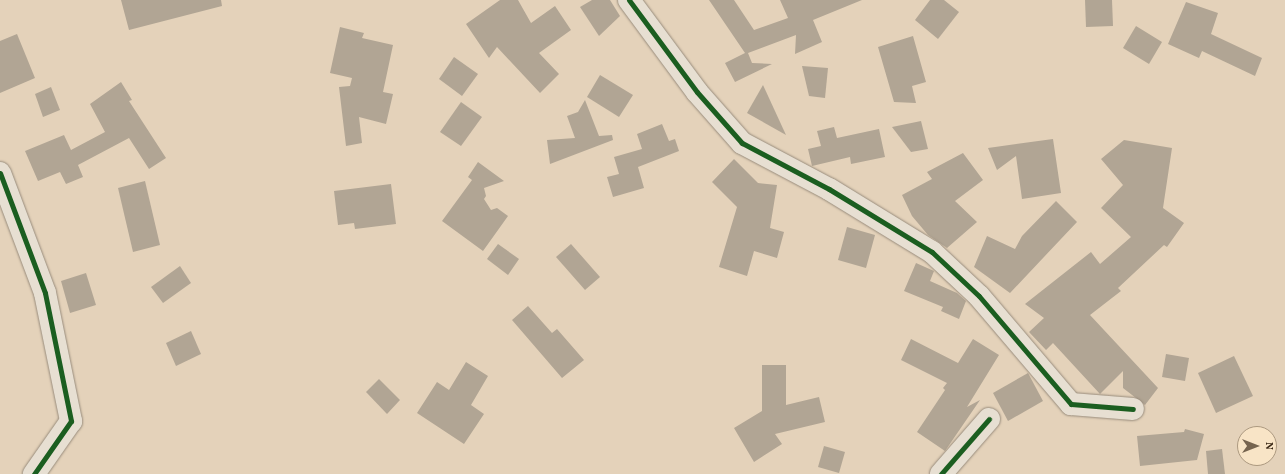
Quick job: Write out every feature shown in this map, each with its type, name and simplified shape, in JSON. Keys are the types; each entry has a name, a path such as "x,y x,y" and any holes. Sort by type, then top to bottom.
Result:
{"street":[{"path":"629,0 697,92 742,143 829,189 932,252 979,296 1071,404 1133,409"},
{"path":"0,173 45,293 71,421 34,474"},
{"path":"941,474 989,419"}],"building":[{"path":"121,0 221,0 222,6 129,30"},
{"path":"500,0 518,0 531,23 555,6 571,30 539,53 559,74 540,93 497,47 489,58 466,24"},
{"path":"592,0 610,0 620,16 599,36 580,7"},
{"path":"709,0 734,0 754,30 788,18 780,0 862,0 813,20 822,42 795,54 796,35 748,53 752,63 772,64 735,82 725,63 745,53"},
{"path":"930,0 944,0 959,12 938,39 915,20"},
{"path":"1085,0 1112,0 1113,26 1086,27"},
{"path":"1186,2 1218,13 1211,34 1262,58 1255,76 1202,51 1199,58 1168,44"},
{"path":"1136,26 1162,42 1149,64 1123,48"},
{"path":"340,27 364,33 362,38 393,45 383,92 393,94 386,124 359,117 362,143 346,146 339,87 350,86 352,78 330,73"},
{"path":"17,34 35,78 0,93 0,41"},
{"path":"913,36 926,82 912,86 916,103 894,102 878,47"},
{"path":"454,57 478,74 462,96 439,79"},
{"path":"802,66 828,68 825,98 809,96"},
{"path":"600,75 633,95 619,117 587,97"},
{"path":"121,82 132,100 129,101 166,158 149,169 129,138 78,165 83,177 66,184 60,172 38,181 25,151 64,135 71,150 105,132 90,104"},
{"path":"763,85 786,135 747,113"},
{"path":"51,87 60,110 43,117 35,94"},
{"path":"585,100 599,136 612,135 613,140 550,164 547,140 575,138 567,116 578,112"},
{"path":"461,102 482,117 461,146 440,132"},
{"path":"921,121 928,149 911,152 892,127"},
{"path":"662,124 669,141 675,139 679,151 638,167 644,188 613,197 607,177 619,174 614,157 642,149 637,134"},
{"path":"834,127 837,138 879,129 885,157 851,164 850,157 812,166 808,149 821,146 817,131"},
{"path":"1053,139 1061,193 1022,199 1016,156 997,170 988,148"},
{"path":"1124,140 1172,148 1163,208 1184,223 1167,247 1164,245 1118,288 1121,291 1090,315 1158,388 1145,405 1123,388 1123,371 1100,394 1053,343 1046,350 1029,332 1044,318 1025,304 1091,252 1100,264 1131,237 1101,208 1123,185 1101,159"},
{"path":"963,153 983,180 955,201 977,222 947,248 928,235 912,216 902,195 932,179 927,172"},
{"path":"734,159 758,183 777,185 770,228 784,232 777,258 754,251 747,276 719,267 737,207 712,182"},
{"path":"478,162 504,181 484,188 486,196 484,199 491,210 497,208 508,216 483,251 442,221 472,180 468,177"},
{"path":"145,181 160,245 133,252 118,188"},
{"path":"391,184 396,224 355,229 354,223 338,225 334,191"},
{"path":"1056,201 1077,222 1010,293 974,267 987,236 1015,249 1022,236"},
{"path":"847,227 875,235 866,268 838,260"},
{"path":"498,244 519,259 508,275 487,259"},
{"path":"571,244 600,277 585,290 556,257"},
{"path":"916,263 934,271 930,281 957,293 966,301 959,319 941,311 943,307 904,291"},
{"path":"180,266 191,283 163,303 151,287"},
{"path":"86,273 96,305 70,313 61,281"},
{"path":"528,306 552,333 557,329 584,360 562,378 512,320"},
{"path":"191,331 201,354 176,366 166,343"},
{"path":"911,339 958,363 973,339 999,355 967,407 980,400 945,451 917,432 945,390 943,388 947,383 901,360"},
{"path":"1166,354 1189,358 1185,381 1162,377"},
{"path":"1234,356 1253,396 1216,413 1198,373"},
{"path":"466,362 488,376 471,405 484,414 464,444 417,413 437,382 449,390"},
{"path":"762,365 786,365 786,405 819,397 825,422 775,434 782,444 754,462 734,428 762,411"},
{"path":"1028,373 1043,401 1008,421 993,393"},
{"path":"379,379 400,400 387,414 366,392"},
{"path":"1185,429 1204,434 1197,460 1140,466 1137,436 1184,432"},
{"path":"824,446 845,452 839,473 818,467"},
{"path":"1222,449 1225,474 1208,474 1206,451"}],"cycle path":[{"path":"629,0 697,92 742,143 829,189 932,252 979,296 1071,404 1133,409"},
{"path":"0,173 45,293 71,421 34,474"},
{"path":"941,474 989,419"}]}
